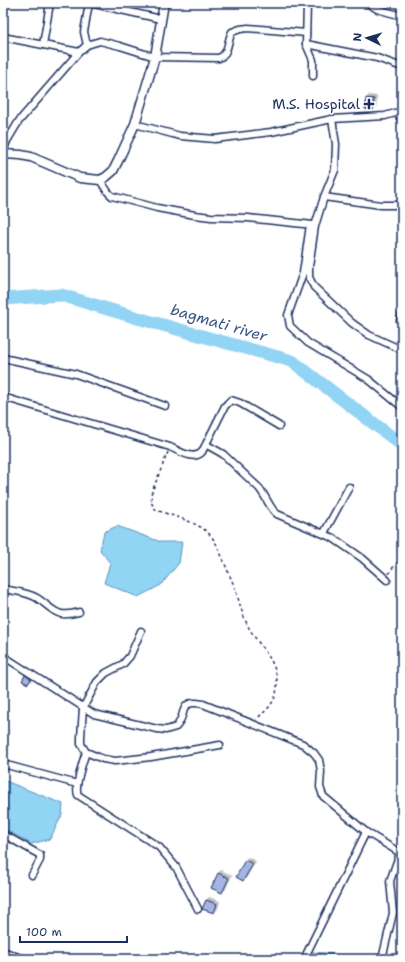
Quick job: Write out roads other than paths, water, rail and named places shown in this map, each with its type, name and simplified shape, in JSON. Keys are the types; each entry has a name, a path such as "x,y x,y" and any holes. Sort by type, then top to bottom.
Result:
{"street":[{"path":"3,11 5,3"},
{"path":"43,45 50,3"},
{"path":"88,45 84,32 89,3 161,19"},
{"path":"3,154 31,157 80,178 100,180 113,171 136,124 155,57 164,3"},
{"path":"307,3 306,44 313,60 313,76"},
{"path":"367,3 377,9 402,16"},
{"path":"3,151 19,121 79,52 88,45 100,41 155,57 218,58 226,51 232,32 240,29 248,28 306,33"},
{"path":"3,37 79,52"},
{"path":"306,44 377,58 402,68"},
{"path":"136,124 180,136 216,139 271,132 332,119 385,116 400,112 402,121"},
{"path":"332,119 336,144 336,164 333,177 312,225 303,273 288,315 290,326 308,343 368,379 402,407"},
{"path":"100,180 112,196 157,208 211,217 248,218 312,225"},
{"path":"324,196 381,205 402,205"},
{"path":"312,225 309,267 310,283 352,323 370,335 402,350"},
{"path":"400,321 402,314"},
{"path":"3,358 76,374 165,406"},
{"path":"3,397 196,456 200,455 207,445 225,406 231,400 240,403 279,426"},
{"path":"207,445 223,454 264,493 273,512 333,538 362,558 387,580"},
{"path":"324,533 349,487"},
{"path":"3,589 36,598 59,614 68,615 79,612"},
{"path":"141,631 130,656 123,664 106,673 97,682 83,708 81,744 86,752 103,759 115,761 220,745"},
{"path":"3,656 94,714 166,730 176,728 180,722 185,706 188,703 195,702 252,722 303,744 314,753 321,765 320,787 323,796 366,832 401,854 390,881 393,913 382,959"},
{"path":"86,752 76,792 159,847 176,866 198,909"},
{"path":"3,764 77,784"},
{"path":"304,959 366,832"},
{"path":"3,834 40,854 40,860 32,875"},
{"path":"3,951 23,959"}],"water":[{"path":"117,526 161,542 182,542 179,563 161,585 138,597 104,583 110,563 100,550 104,532"},
{"path":"3,780 63,804 62,815 50,839 31,844 3,828"},
{"path":"313,952 335,954 340,959 311,959"}],"waterway":[{"name":"bagmati river","path":"3,299 61,295 292,361 402,445"}],"place":[{"name":"M.S. Hospital","path":"369,104"}]}
